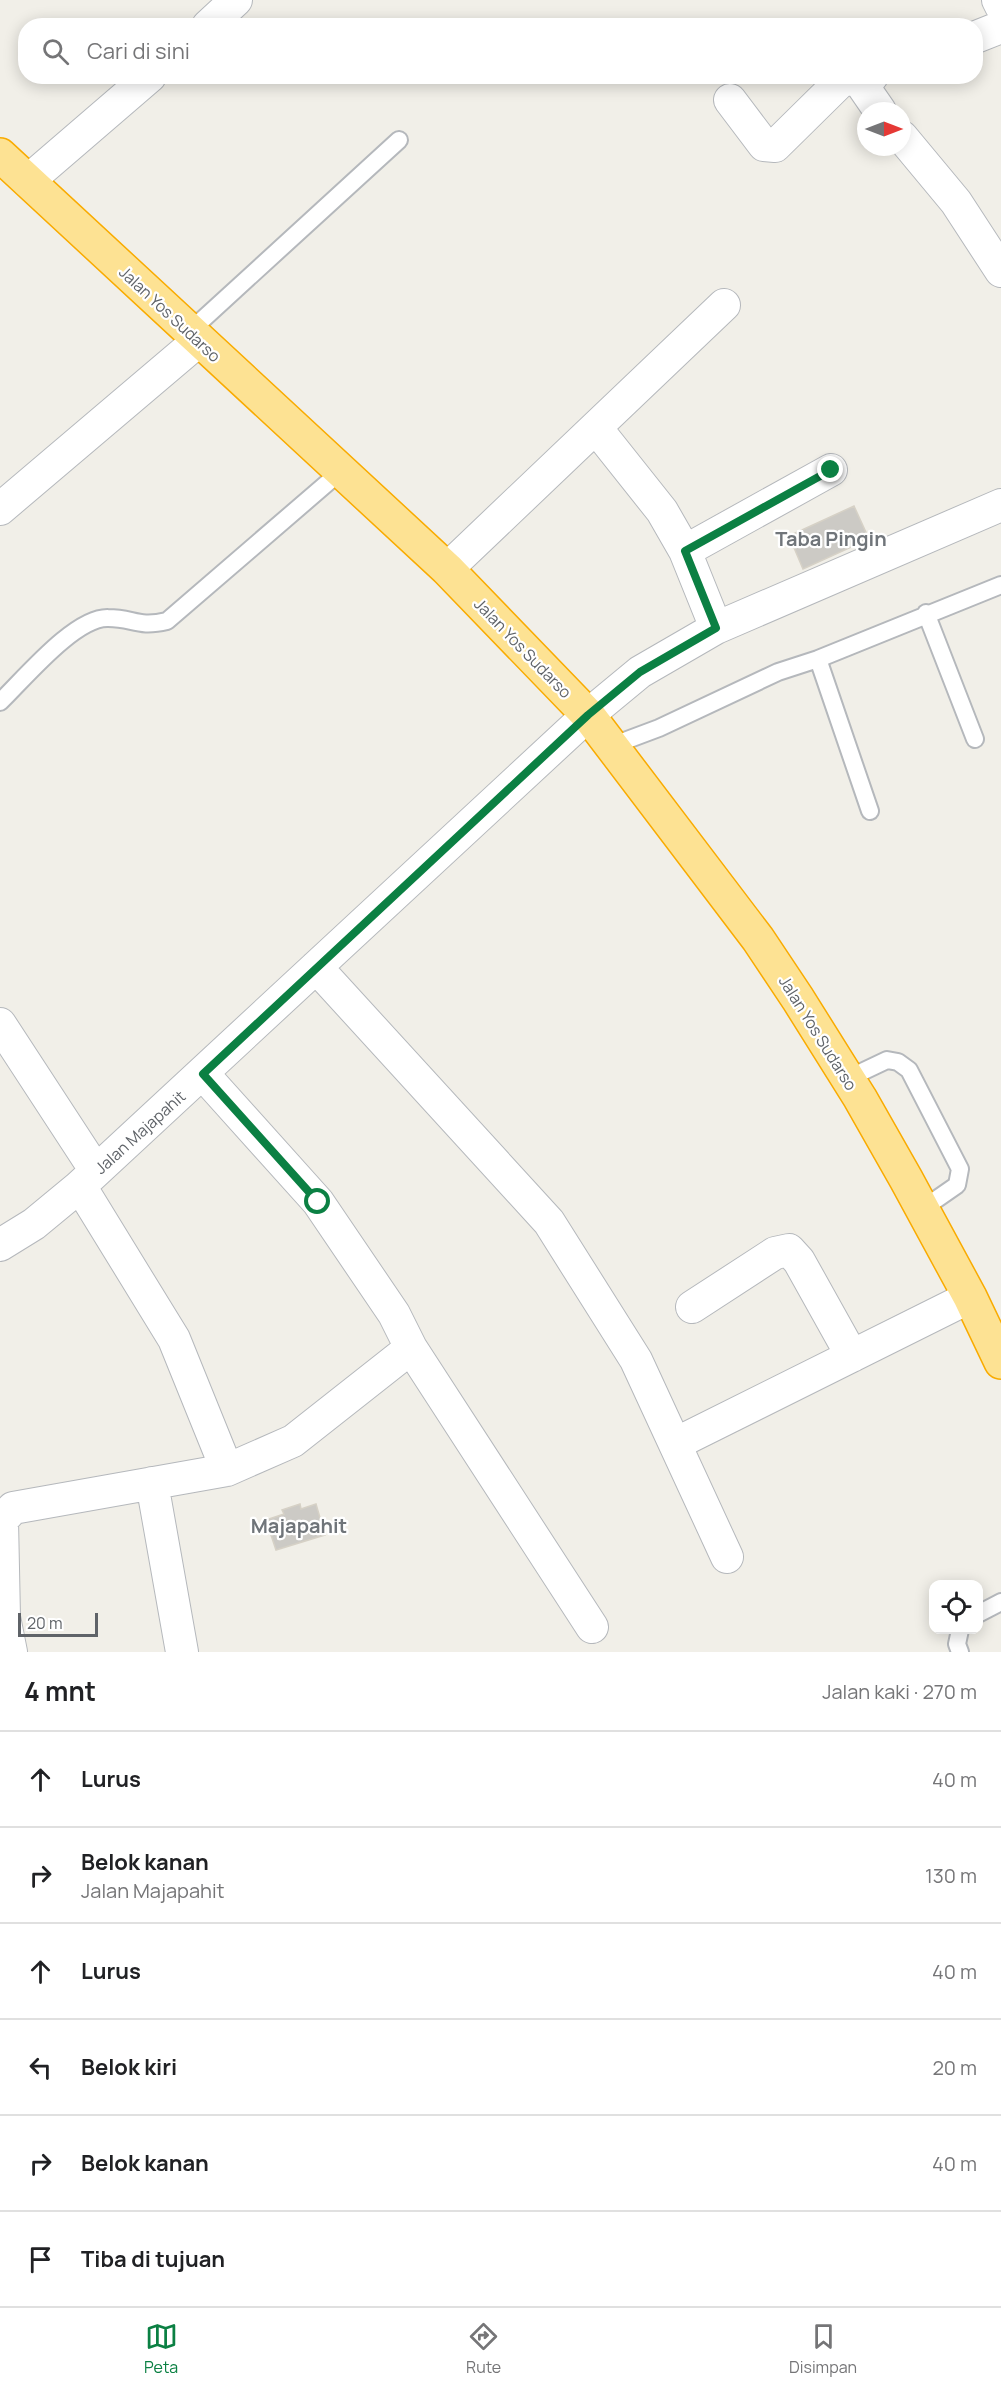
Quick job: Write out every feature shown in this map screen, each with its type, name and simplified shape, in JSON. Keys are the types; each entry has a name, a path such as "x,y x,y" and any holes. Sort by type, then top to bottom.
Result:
{"highway":[{"name":"Jalan Yos Sudarso","path":"11,173 447,569 588,715 758,939 848,1079 970,1297 1001,1362"}],"street":[{"path":"217,18 236,0"},
{"path":"998,0 1001,6"},
{"path":"983,34 1001,27"},
{"path":"11,173 139,84"},
{"path":"730,100 764,145 776,146 838,84"},
{"path":"868,84 876,102"},
{"path":"911,148 956,202 1001,271"},
{"path":"447,569 724,305"},
{"path":"0,509 193,337"},
{"path":"596,428 662,511 685,551 716,628"},
{"path":"685,551 831,470"},
{"name":"Jalan Majapahit","path":"0,1245 34,1224 88,1179 588,715 640,672 716,628 1001,505"},
{"path":"316,967 549,1222 627,1344 728,1557"},
{"path":"0,1024 88,1179 174,1339 226,1470"},
{"path":"203,1074 318,1202 394,1314 411,1348 592,1628"},
{"path":"692,1307 775,1253 789,1250 799,1261 852,1356"},
{"path":"675,1444 970,1297"},
{"path":"10,1652 2,1617 2,1520 6,1514 24,1505 226,1470 293,1441 411,1348"},
{"path":"152,1483 182,1652"}],"lane":[{"path":"193,337 399,140"},
{"path":"0,702 73,632 90,621 107,617 146,626 167,621 340,472"},
{"path":"611,746 659,728 778,672 818,659 1001,585"},
{"path":"926,614 975,739"},
{"path":"818,659 870,811"},
{"path":"848,1079 887,1060 898,1062 909,1071 960,1169 957,1185 921,1210"},
{"path":"983,1611 1001,1602"},
{"path":"959,1634 957,1644 960,1652"}],"building":[{"path":"854,506 869,539 803,569 789,536"},
{"path":"300,1504 301,1509 316,1504 325,1535 276,1550 266,1520 284,1514 282,1510"}],"district":[{"name":"Taba Pingin","path":"831,538"},
{"name":"Majapahit","path":"299,1525"}],"route":[{"path":"318,1202 203,1074 588,715 640,672 716,628 685,551 831,470"}]}
